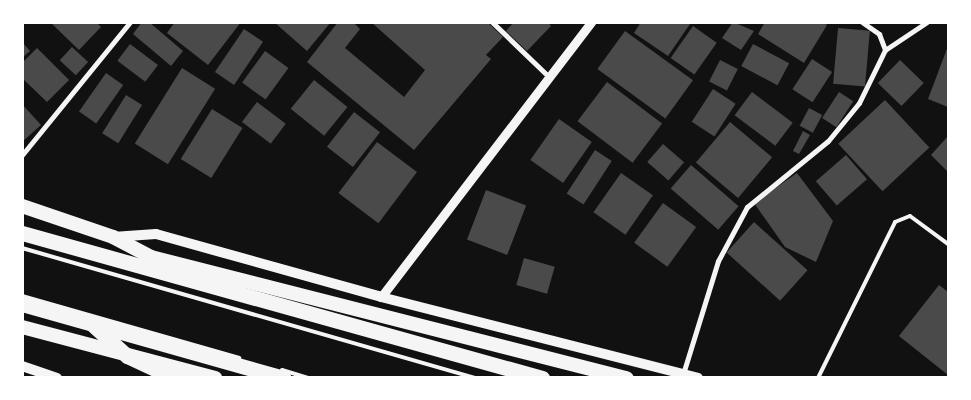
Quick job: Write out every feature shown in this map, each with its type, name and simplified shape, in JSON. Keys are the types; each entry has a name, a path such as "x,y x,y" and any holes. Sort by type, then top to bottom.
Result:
{"highway":[{"path":"22,206 113,237 150,257 627,378"},
{"path":"22,233 542,378"},
{"path":"22,304 284,378"},
{"path":"92,323 127,356 174,378"},
{"path":"22,327 215,378"}],"main road":[{"path":"113,237 156,234 381,297 698,378"},
{"path":"22,366 57,378"}],"street":[{"path":"22,154 130,22"},
{"path":"492,22 547,75"},
{"path":"381,297 547,75 591,22"},
{"path":"862,22 879,34 885,50"},
{"path":"683,374 718,261 747,207 828,140 859,103 885,50 927,22"}],"lane":[{"path":"818,378 895,222 910,216 948,244"},
{"path":"22,248 476,378"},
{"path":"22,296 309,378"}],"building":[{"path":"50,22 96,22 101,27 79,50"},
{"path":"142,22 149,22 183,51 171,66 133,34"},
{"path":"175,22 241,22 208,65 167,33"},
{"path":"274,22 331,22 307,51"},
{"path":"338,22 353,22 360,29 345,48 404,97 425,70 371,22 487,22 503,37 486,55 491,59 414,150 307,62"},
{"path":"514,22 548,22 551,26 527,51 506,31"},
{"path":"641,22 689,22 690,24 668,56 634,33"},
{"path":"733,22 754,31 741,50 722,38"},
{"path":"765,22 823,22 827,25 804,63 758,34"},
{"path":"693,26 717,43 694,75 671,58"},
{"path":"838,28 870,31 865,87 833,84"},
{"path":"244,29 263,42 234,85 215,72"},
{"path":"625,31 693,80 665,118 597,69"},
{"path":"22,42 30,51 22,58"},
{"path":"130,44 158,65 145,82 117,61"},
{"path":"753,44 789,63 777,85 741,66"},
{"path":"948,46 948,107 928,99"},
{"path":"72,47 88,62 76,75 60,60"},
{"path":"37,48 69,80 47,102 22,78 22,63"},
{"path":"265,51 288,68 266,100 242,83"},
{"path":"812,59 832,72 813,102 792,89"},
{"path":"720,60 738,69 727,90 709,81"},
{"path":"900,60 924,83 902,106 878,83"},
{"path":"182,68 215,89 168,164 135,143"},
{"path":"106,73 123,85 96,124 79,112"},
{"path":"314,80 347,107 324,136 291,109"},
{"path":"607,82 662,124 633,163 578,121"},
{"path":"713,89 736,104 714,136 692,122"},
{"path":"752,92 793,123 775,146 735,115"},
{"path":"839,92 853,101 836,127 822,118"},
{"path":"126,95 142,105 118,143 102,133"},
{"path":"885,100 929,148 883,191 838,144"},
{"path":"257,102 286,124 271,144 242,122"},
{"path":"22,104 41,125 22,142"},
{"path":"809,108 822,115 813,133 800,126"},
{"path":"212,109 243,128 211,178 181,159"},
{"path":"354,112 380,132 353,167 327,147"},
{"path":"559,119 592,142 563,183 530,160"},
{"path":"730,122 772,157 738,198 696,163"},
{"path":"803,131 810,135 799,154 793,151"},
{"path":"948,136 948,172 931,155"},
{"path":"377,142 417,172 378,223 338,193"},
{"path":"663,144 684,162 668,180 647,162"},
{"path":"595,150 612,161 583,205 567,194"},
{"path":"846,155 867,179 837,205 816,181"},
{"path":"691,165 739,206 718,230 671,188"},
{"path":"621,173 653,195 625,235 593,212"},
{"path":"797,173 833,221 816,262 785,247 754,203"},
{"path":"486,190 526,205 507,255 467,239"},
{"path":"663,203 696,227 667,267 634,243"},
{"path":"754,222 808,270 780,301 727,252"},
{"path":"524,258 555,267 547,294 516,285"},
{"path":"939,285 948,292 948,375 899,336"}]}
